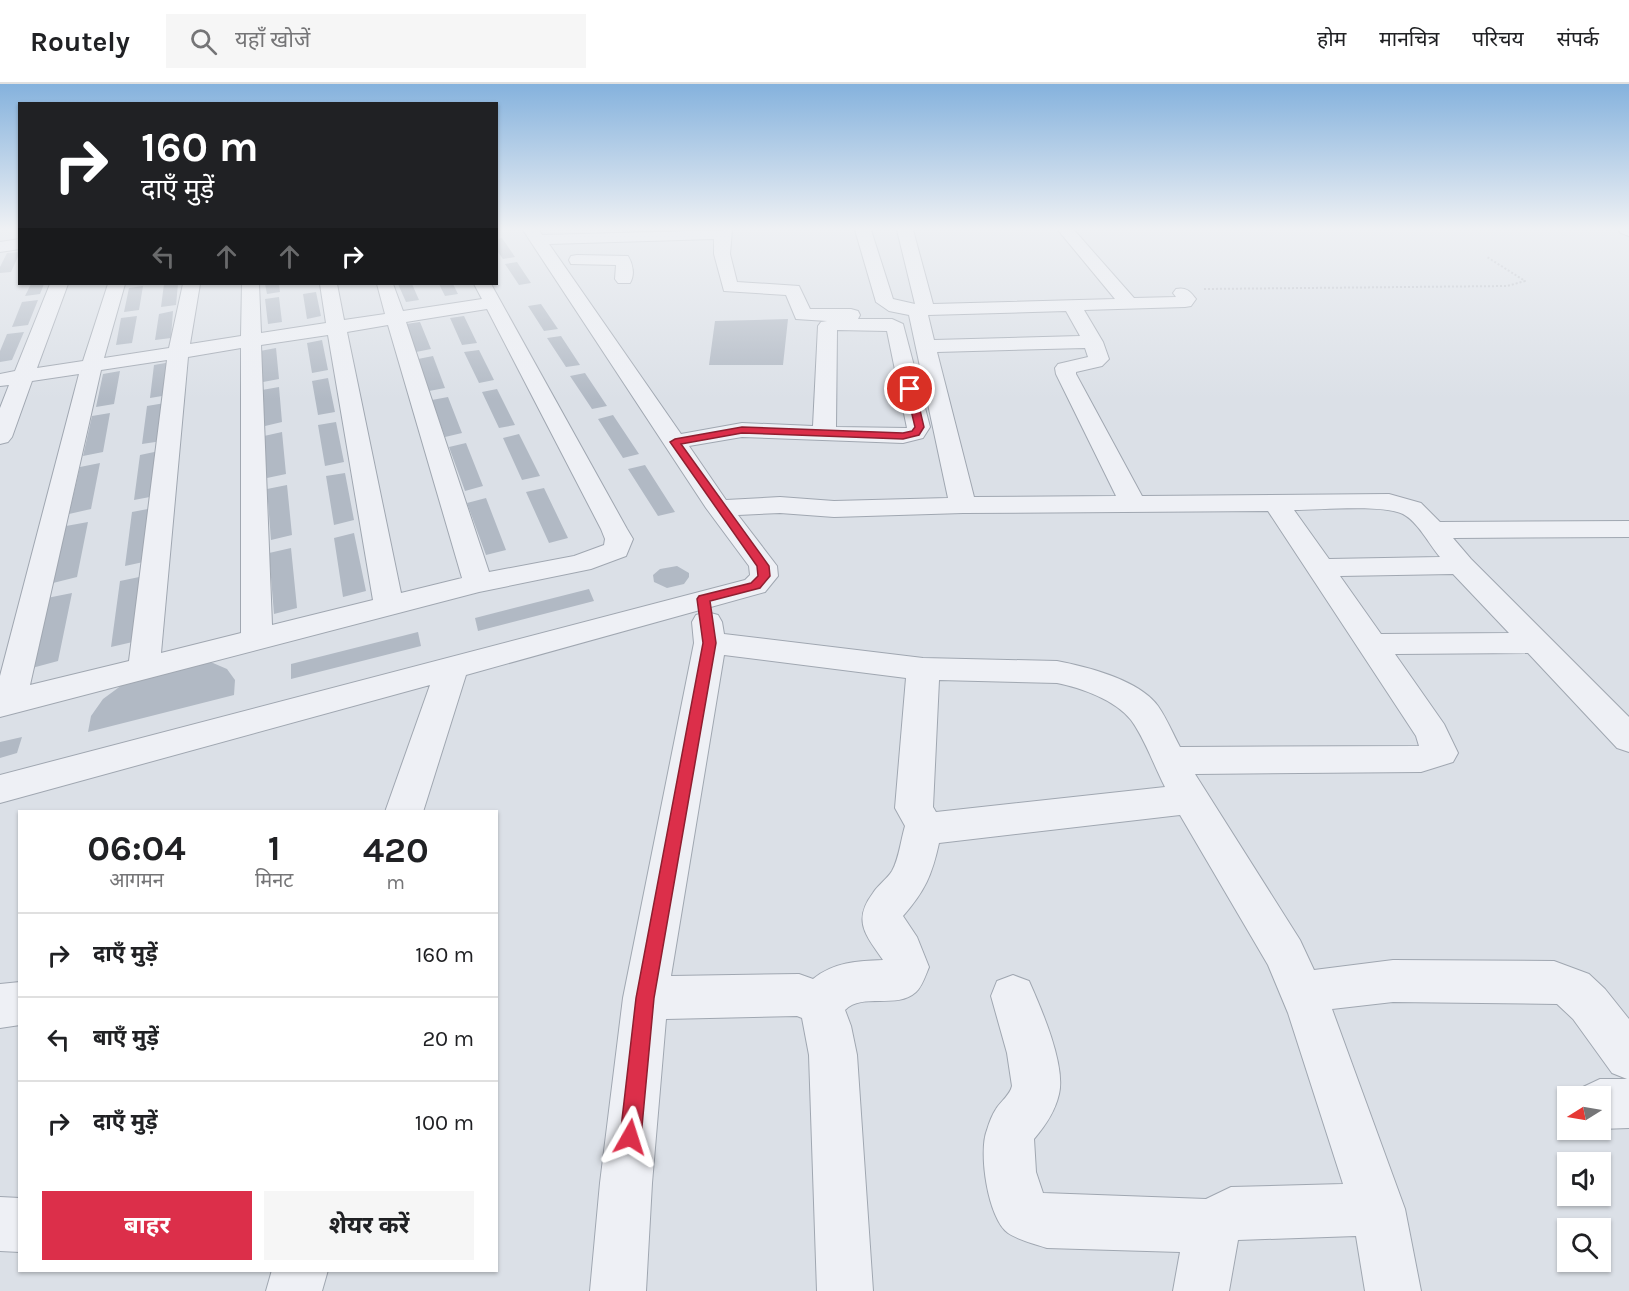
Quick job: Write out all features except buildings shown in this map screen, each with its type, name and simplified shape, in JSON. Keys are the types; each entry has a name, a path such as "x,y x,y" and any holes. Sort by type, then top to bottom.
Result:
{"street":[{"path":"0,437 58,286"},
{"path":"0,380 92,365 250,342 394,318 488,293 619,539 616,550 603,557 478,583 5,704 92,365 115,286"},
{"path":"144,668 178,353 191,286"},
{"path":"250,286 257,639"},
{"path":"328,286 389,606"},
{"path":"385,286 478,583"},
{"path":"0,789 755,586 764,576 763,566 720,508 570,286"},
{"path":"730,286 793,290 803,315 1185,302 1187,300 1182,293"},
{"path":"880,286 885,302 895,307 919,311"},
{"path":"915,286 963,505"},
{"path":"1114,286 1129,304"},
{"path":"1072,305 1093,342 1099,358 1095,362 1065,368 1066,374 1133,504"},
{"path":"675,442 742,430 903,436 915,433 920,427 897,333 892,325 839,324 828,326 824,433"},
{"path":"927,346 1093,342"},
{"path":"720,508 780,505 834,509 963,505 1389,502 1412,509 1461,565 1629,739"},
{"path":"1170,761 1421,759 1440,753 1432,733 1374,644 1276,503"},
{"path":"1432,530 1629,529"},
{"path":"1321,568 1461,565"},
{"path":"618,1291 626,1183 645,998 710,643 703,599"},
{"path":"710,643 923,669 1057,672 1078,676 1129,698 1144,714 1190,799 1285,954 1302,992 1378,1209 1393,1291"},
{"path":"1374,644 1535,643"},
{"path":"405,810 452,667"},
{"path":"820,1004 843,983 887,981 900,978 907,967 902,951 884,927 882,914 912,873 924,825 914,808 923,669"},
{"path":"924,825 940,828 1190,799"},
{"path":"1302,992 1393,981 1554,982 1573,989 1589,1004 1629,1056"},
{"path":"645,998 799,995 820,1004 828,1026 833,1055 845,1291"},
{"path":"1013,996 1034,1068 1036,1087 1031,1106 1011,1130 1008,1148 1014,1194 1025,1212 1047,1221 1212,1226 1232,1214 1378,1209"},
{"path":"0,1006 18,1003"},
{"path":"1611,1104 1629,1103"},
{"path":"0,1224 18,1225"},
{"path":"1201,1291 1212,1226"},
{"path":"294,1291 299,1272"}],"path":[{"path":"1182,293 1182,290 1187,289 1473,286"}],"route":[{"path":"630,1137 645,998 710,643 703,599 755,586 764,576 763,566 675,442 742,430 903,436 915,433 920,427 910,389"}]}
